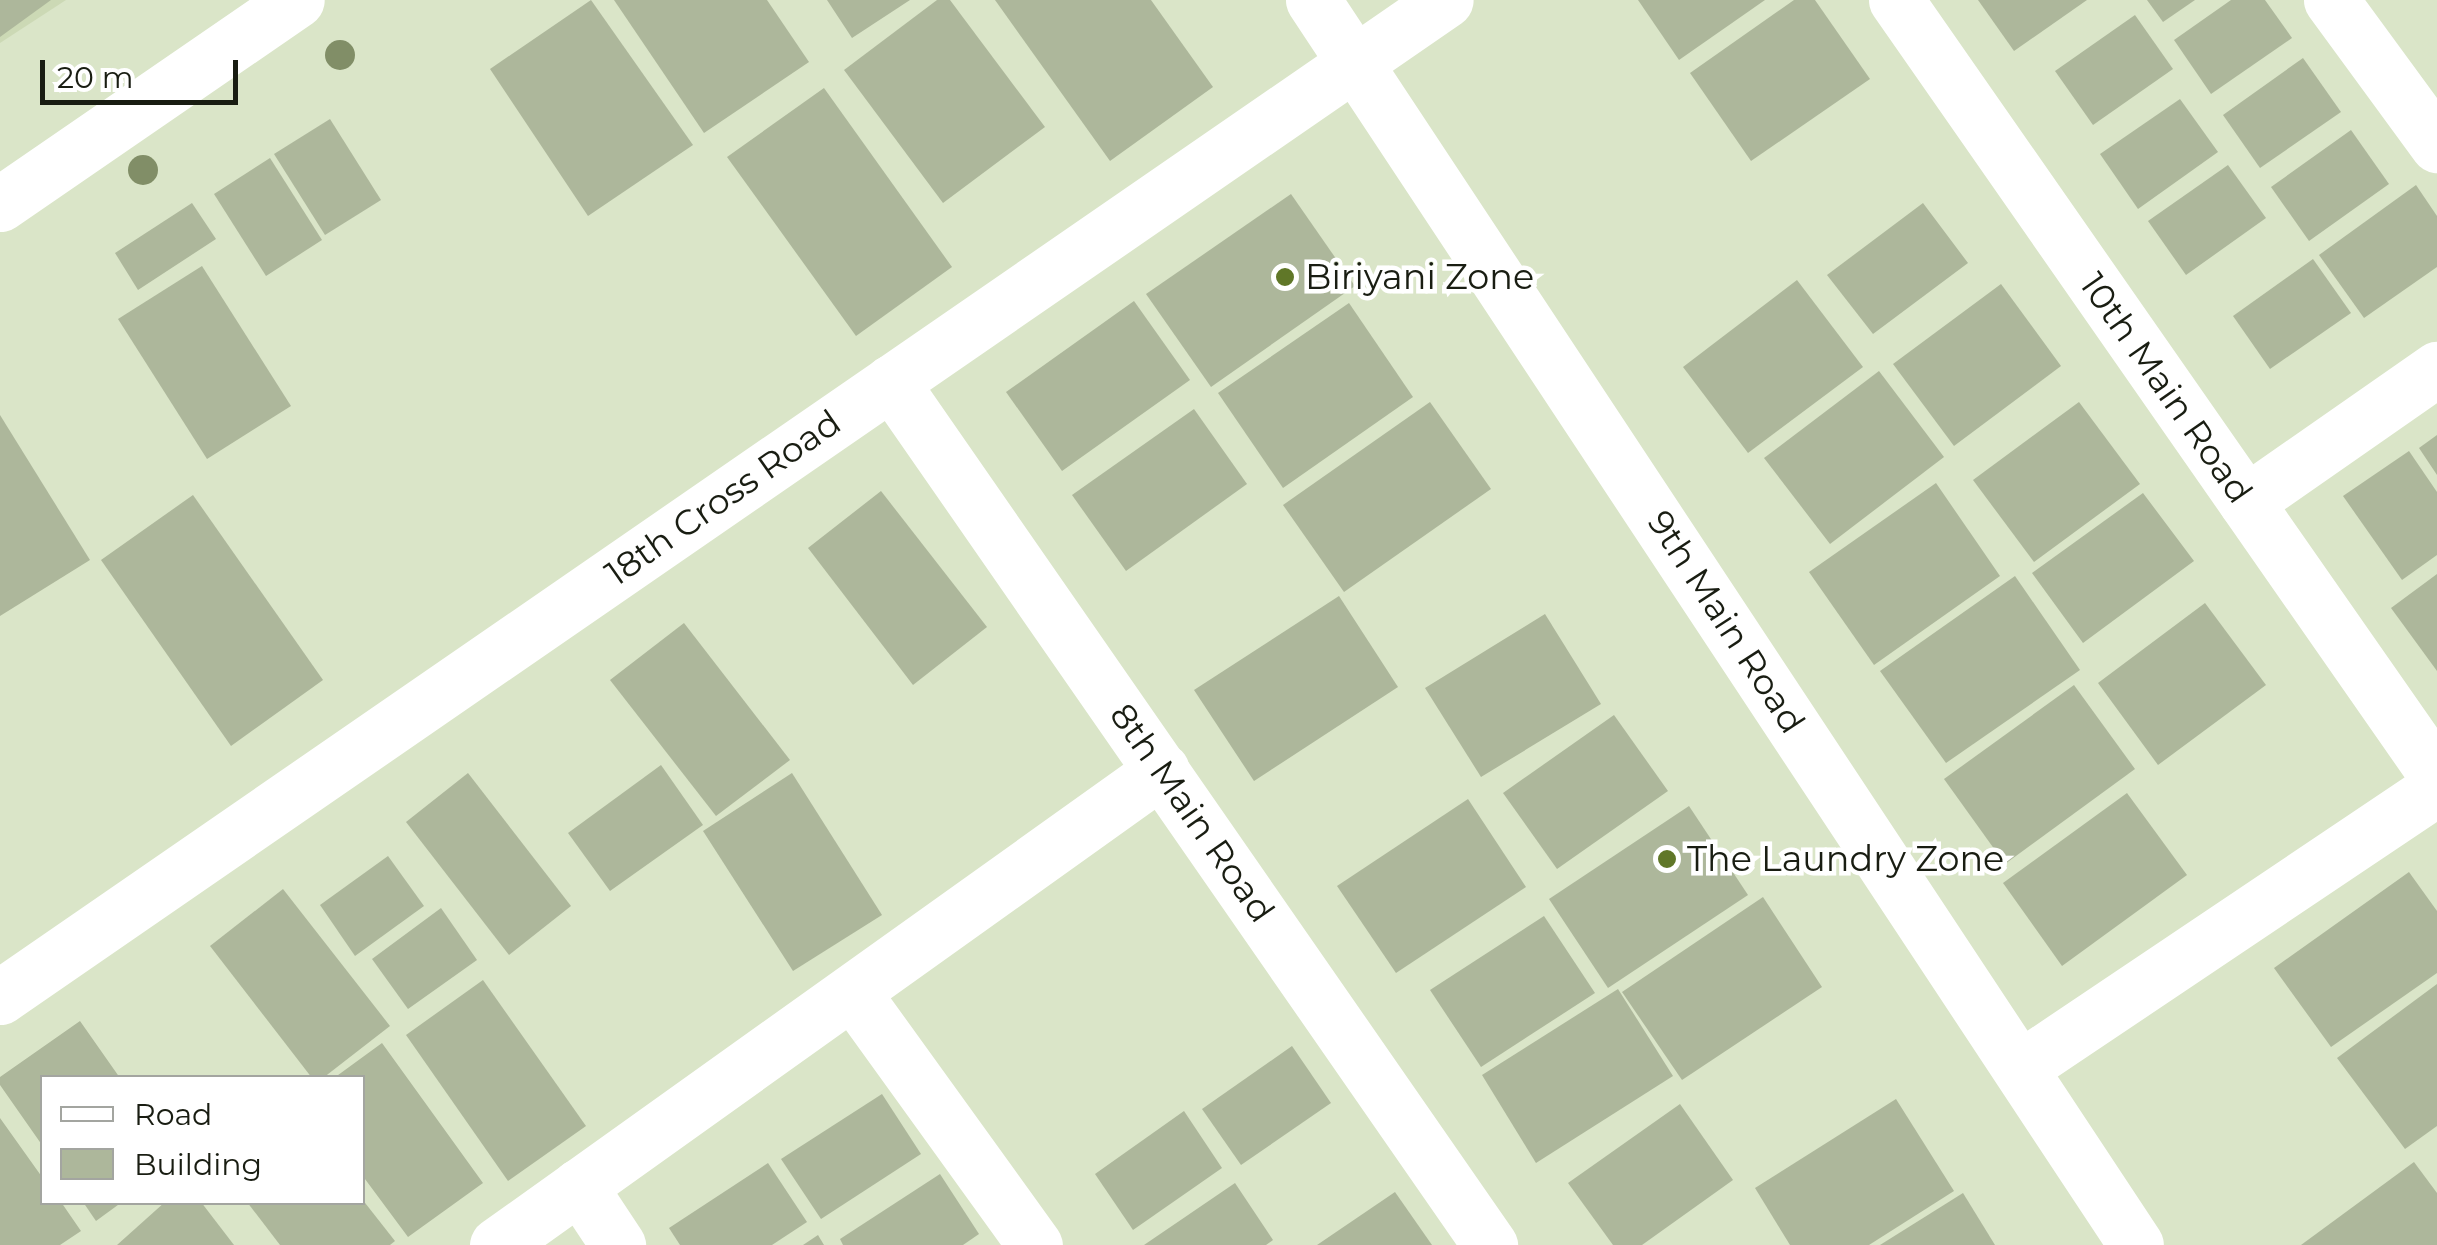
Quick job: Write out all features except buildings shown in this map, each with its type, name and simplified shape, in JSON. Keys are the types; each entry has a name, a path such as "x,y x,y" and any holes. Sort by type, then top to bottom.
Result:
{"street":[{"path":"0,204 298,0"},
{"name":"9th Main Road","path":"1313,0 2136,1245"},
{"name":"18th Cross Road","path":"0,997 1446,0"},
{"name":"10th Main Road","path":"1896,0 2437,776"},
{"path":"2332,0 2437,145"},
{"path":"2246,502 2437,370"},
{"name":"8th Main Road","path":"892,382 1490,1245"},
{"path":"497,1245 1162,770"},
{"path":"2020,1068 2437,788"},
{"path":"853,993 1035,1245"},
{"path":"579,1186 618,1245"}],"shaded area":[{"path":"0,0 66,0 0,43"}],"place":[{"name":"Biriyani Zone","path":"1285,277"},
{"name":"The Laundry Zone","path":"1667,859"}]}
